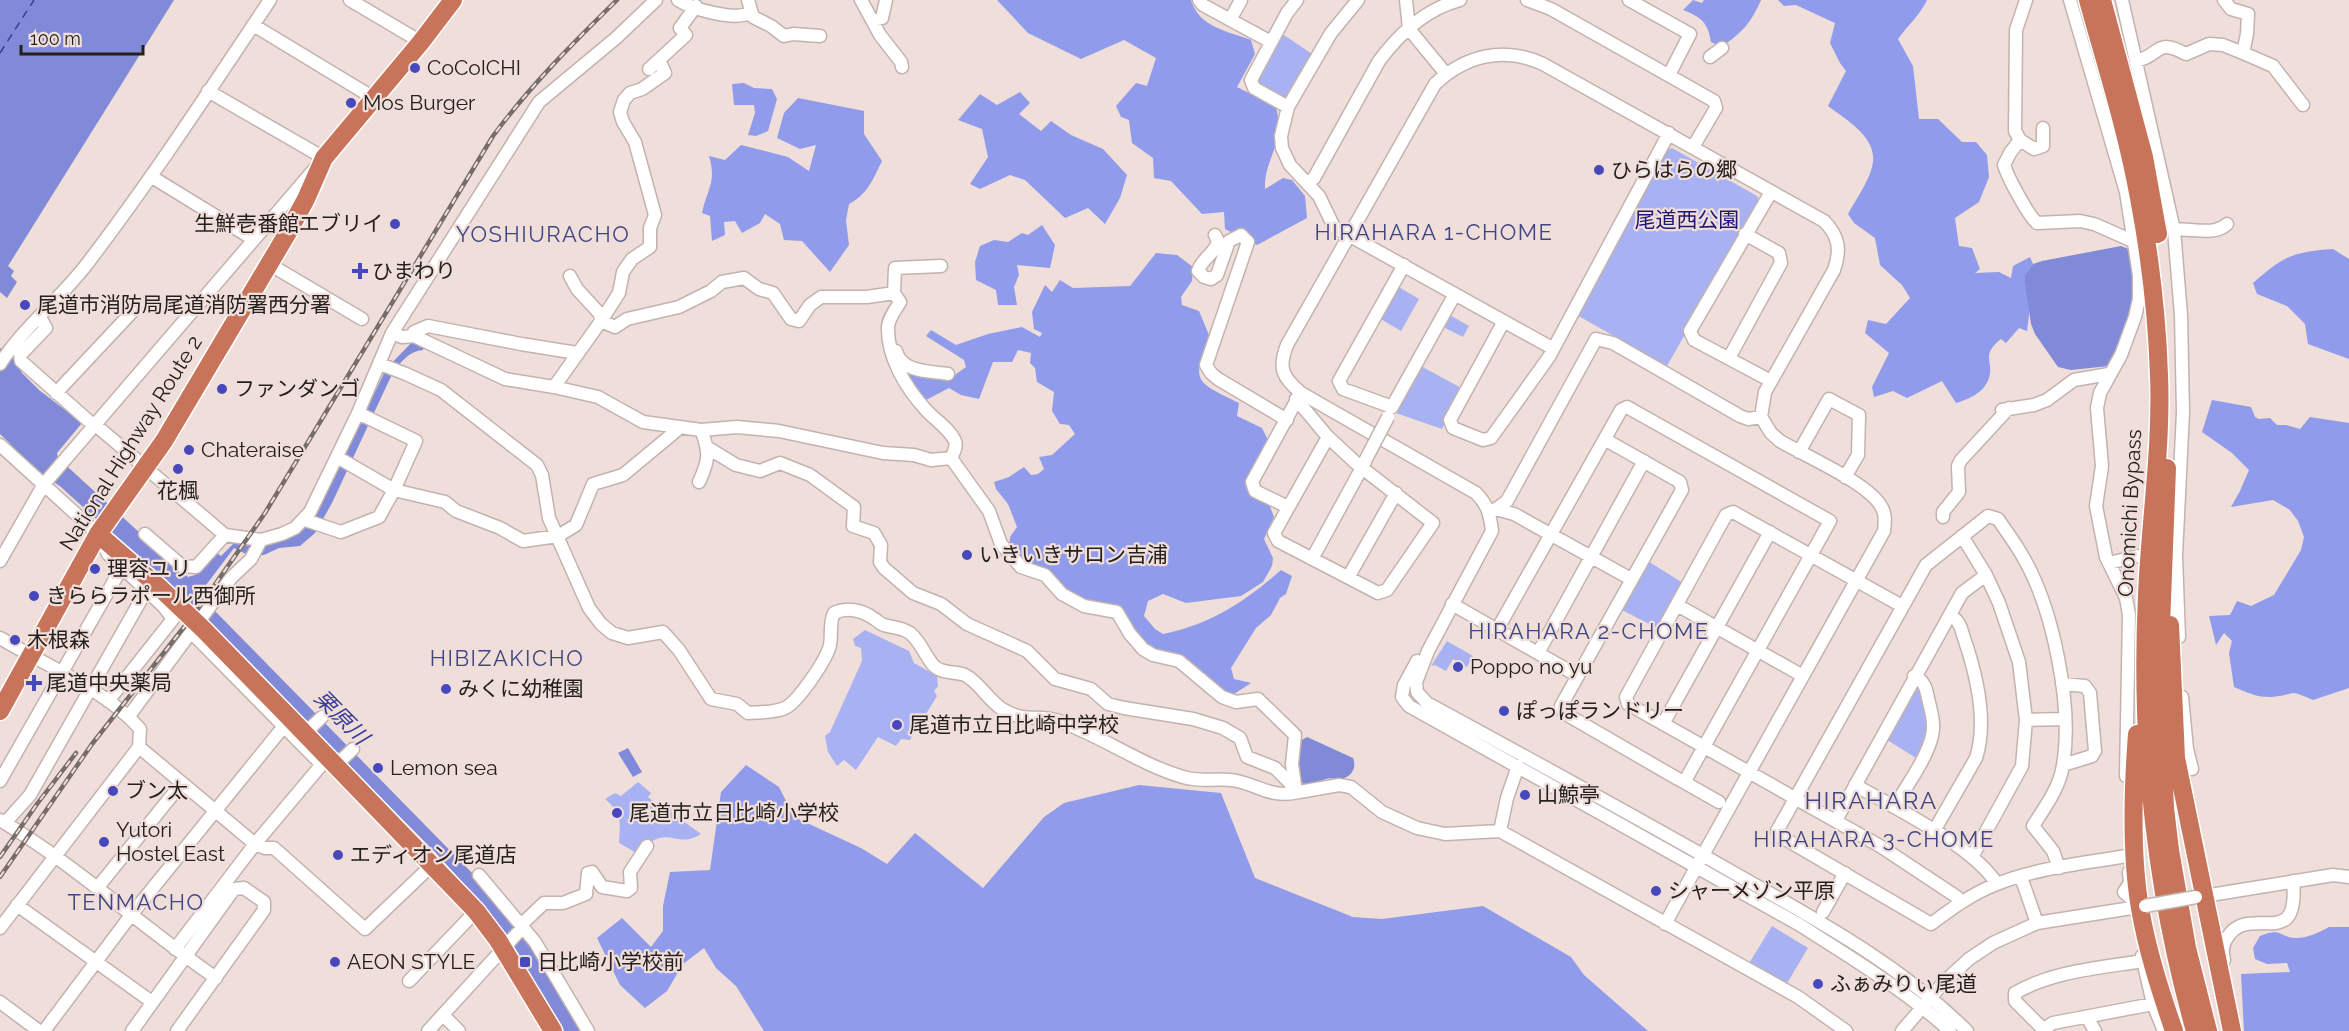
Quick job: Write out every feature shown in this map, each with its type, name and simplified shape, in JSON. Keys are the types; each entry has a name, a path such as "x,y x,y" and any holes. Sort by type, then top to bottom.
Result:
{"highway":[{"name":"National Highway Route 2","path":"0,711 100,530 164,441 269,264 303,204 324,158 453,0"},
{"name":"Onomichi Bypass","path":"2088,0 2139,196 2148,248 2157,332 2158,420 2147,595 2146,685 2154,826 2170,931 2195,1031"},
{"name":"Onomichi Bypass","path":"2102,0 2144,157 2160,247 2169,331 2171,380 2166,524 2159,628 2164,808 2169,850 2187,948 2208,1031"},
{"path":"2166,524 2176,758 2201,896 2232,1031"},
{"path":"100,530 153,590 204,630 284,719 307,731 332,762 476,911 506,946 553,1031"},
{"path":"2147,595 2136,745 2135,858 2154,974 2174,1031"}],"street":[{"path":"0,364 73,283 152,177 270,0"},
{"path":"350,0 421,42"},
{"path":"312,522 388,367 392,333 539,102 616,38 656,0"},
{"path":"678,0 726,16 746,16 750,6"},
{"path":"861,0 880,35 901,62 902,68"},
{"path":"873,20 882,18 886,0"},
{"path":"1199,0 1203,5 1271,42"},
{"path":"1230,20 1241,0"},
{"path":"1288,107 1254,88 1251,80 1297,0"},
{"path":"1358,0 1331,33 1288,107 1281,136 1282,148 1290,165 1319,196 1334,227 1552,348"},
{"path":"1406,0 1409,29 1446,74"},
{"path":"1307,183 1314,178 1379,61 1398,37 1417,21 1460,0"},
{"path":"1527,0 1551,9 1714,100 1716,108 1693,147"},
{"path":"1629,0 1689,34 1669,75"},
{"path":"2026,0 2016,30 2015,131 2020,140 2034,149 2043,146 2043,128"},
{"path":"2070,0 2081,22 2126,192 2139,275 2139,299 2121,355 2100,393 2097,408 2102,466 2096,506 2109,563 2126,598 2129,615 2125,820 2130,883 2124,892 2142,907"},
{"path":"2224,0 2231,9 2248,14 2243,53"},
{"path":"2124,5 2174,230 2181,315 2183,412 2176,556 2182,703 2187,749 2192,769"},
{"path":"554,387 619,293 623,272 632,259 650,247 650,228 655,215 635,142 620,112 624,100 630,93 642,89 665,73 655,65 686,35 681,27 696,6"},
{"path":"750,6 753,17 784,36 793,34 820,36"},
{"path":"253,25 372,97"},
{"path":"2136,61 2144,59 2160,47 2172,47 2186,54 2209,44 2223,45 2273,66 2303,105"},
{"path":"1710,57 1722,48"},
{"path":"1328,437 1274,533 1278,541 1378,593 1387,590 1433,523 1364,463 1328,437 1286,378 1282,359 1287,345 1351,235 1422,104 1435,84 1462,64 1485,55 1505,53 1530,58 1669,133 1824,221 1833,230 1839,244 1839,257 1834,270 1765,392 1761,417 1771,433 1798,452 1866,489 1875,497 1883,508 1884,531 1750,772 1694,867 1665,924"},
{"path":"0,561 47,481 324,158 208,91"},
{"path":"1503,321 1450,420 1453,428 1483,440 1491,438 1548,357 1669,133"},
{"path":"2020,140 2004,165 2008,177 2026,205 2031,218 2037,223 2080,221 2135,242"},
{"path":"152,177 253,239"},
{"path":"1771,192 1690,331 1694,340 1771,381"},
{"path":"2174,230 2196,232 2222,229 2227,224"},
{"path":"1729,358 1781,263 1779,253 1745,234"},
{"path":"1215,235 1218,241 1217,247 1201,262 1198,271 1204,277 1211,279 1217,275 1230,241 1241,235 1248,242 1206,365 1218,379 1287,420"},
{"path":"269,264 362,319"},
{"path":"1390,412 1343,389 1339,381 1404,265"},
{"path":"941,266 895,268 894,293 900,302 888,324 891,356 924,409 948,431 955,441 956,450 951,458"},
{"path":"570,276 577,289 600,314 601,321"},
{"path":"601,321 615,327 627,319 679,307 711,291 722,282 744,278 759,289 773,293 791,319 799,321 810,304 821,297 867,297 894,293"},
{"path":"1312,559 1455,294"},
{"path":"56,393 132,312"},
{"path":"40,317 46,328 20,355 21,361 225,536 260,542 312,522 341,532 379,517 416,441 364,416"},
{"path":"414,336 414,332 428,326 577,353"},
{"path":"392,333 402,337 414,336 505,379 554,387 598,398 643,422 701,430 737,427 769,430 883,453 914,455 931,460 951,458"},
{"path":"1493,510 1507,501 1596,339 1600,338 1613,343 1740,416 1748,419 1761,417"},
{"path":"890,340 895,344 897,356 910,369 948,374"},
{"path":"388,367 441,390 537,465 542,475 549,518 589,608 601,624 612,633 628,638 663,632 680,650 711,699 737,704 748,712 782,710 792,705 824,658 830,645 831,618 834,613 847,610 861,612 882,625 900,627 911,634 923,647 934,666 940,670 965,675 990,700 1017,717 1057,720 1102,739 1142,762 1185,778 1198,781 1232,780 1277,795 1296,790 1339,785 1351,787 1382,812 1417,828 1445,834 1500,831 1798,997 1846,1031"},
{"path":"1943,518 1943,512 1959,492 1958,466 1961,460 2004,410 2034,405 2047,400 2074,380 2109,374"},
{"path":"1288,507 1255,491 1252,482 1299,396"},
{"path":"1299,396 1476,493 1493,510 1514,514 1631,579"},
{"path":"1798,452 1829,399 1858,415 1858,454 1845,477"},
{"path":"1497,630 1621,410 1627,406 1830,520 1705,747 1686,779 1682,781"},
{"path":"343,461 394,490 445,502 456,511 500,528 523,541 558,536 576,525 593,484 623,475 676,431 677,427"},
{"path":"699,482 706,467 708,448 701,430"},
{"path":"1606,440 1680,482 1682,490 1562,706 1564,713 1719,802"},
{"path":"0,445 47,481 100,530 108,554 153,590 173,619 108,701"},
{"path":"708,448 736,465 760,471 780,463 810,475 854,507 853,526 874,533 881,545 880,562 913,593 941,603 967,624 1027,651 1050,675 1091,689 1108,704 1193,719 1233,734 1240,738 1246,757 1275,768 1296,790"},
{"path":"951,458 989,511 1001,544 1021,567 1045,575 1050,584 1062,594 1084,606 1117,612 1130,634 1143,649 1153,655 1179,661 1222,697 1236,702 1258,699 1290,728 1295,735 1292,764 1296,790"},
{"path":"1538,653 1644,461"},
{"path":"1349,576 1396,493"},
{"path":"1493,510 1492,531 1428,651 1416,682 1417,692 1427,703 1518,766 1801,926 1921,1007 1950,1031"},
{"path":"1902,606 1733,512 1726,515 1626,697 1628,704 1797,797 1919,871 1957,897 1958,904"},
{"path":"2060,868 2053,851 2033,826 2056,788 2063,765 2065,719 2062,684 2053,634 2041,597 2024,558 1998,519 1988,516 1926,565 1777,831 1780,836 1930,924 1958,904 1997,884 2060,868 2127,856"},
{"path":"1663,724 1770,532"},
{"path":"145,534 182,566 196,567 225,536"},
{"path":"1962,536 1986,575 1999,603 2019,662 2026,720 2022,766 1972,857"},
{"path":"129,716 231,578 252,556 260,542"},
{"path":"2109,563 2138,556"},
{"path":"0,781 122,567"},
{"path":"1836,820 1962,593 1986,575"},
{"path":"153,590 90,690 30,795 3,822 55,854 180,953 216,978"},
{"path":"1452,604 1578,676"},
{"path":"1677,605 1803,676"},
{"path":"1934,831 1979,749 1980,721 1971,658 1958,622 1949,616"},
{"path":"194,631 284,719 332,762"},
{"path":"0,638 108,701 129,716 140,729 139,747 0,928"},
{"path":"1894,807 1932,736 1933,722 1926,688 1921,679 1914,676"},
{"path":"2062,684 2085,686 2090,693 2095,752 2092,756 2063,765"},
{"path":"307,731 322,717"},
{"path":"0,1002 41,1031 216,810 284,719"},
{"path":"2026,720 2065,719"},
{"path":"1474,735 1702,855 1854,941 1930,998 1967,1031"},
{"path":"139,747 255,844 274,848 365,928 433,864"},
{"path":"123,1031 132,1031 152,1002 180,953 255,844 332,762 353,749"},
{"path":"1500,831 1507,798 1518,766"},
{"path":"98,887 182,783"},
{"path":"1856,785 1934,831 1972,857 1990,873 1997,884"},
{"path":"428,1031 544,903 563,903 586,894 588,873 592,872 602,887 627,891 631,888 630,872 647,846"},
{"path":"1823,912 1845,873"},
{"path":"479,875 535,942 588,1031"},
{"path":"1902,1031 1921,1007 1969,959 1993,943 2037,923 2293,881 2333,876 2349,877"},
{"path":"2021,877 2037,923"},
{"path":"2240,1031 2222,952 2224,942 2230,932 2239,925 2281,923 2291,914 2295,900 2293,881"},
{"path":"177,1031 264,910 264,902 244,888 234,889 180,953"},
{"path":"17,905 152,1002"},
{"path":"2142,907 2137,926 2143,962 2153,1004 2164,1031"},
{"path":"409,981 476,911"},
{"path":"2143,962 2070,973 2034,982 2015,993 2015,1001 2045,1030 2053,1023 2153,1004"},
{"path":"443,1015 459,1031"},
{"path":"2087,1017 2095,1031"}],"green space":[{"path":"1281,33 1315,56 1287,104 1255,81"},
{"name":"尾道西公園","path":"1672,148 1757,196 1760,202 1667,366 1575,314 1665,151"},
{"path":"1397,286 1419,299 1401,331 1379,318"},
{"path":"1448,314 1469,326 1463,337 1441,326"},
{"path":"1419,365 1463,389 1442,429 1393,412"},
{"path":"1646,560 1683,583 1659,629 1620,609"},
{"path":"865,630 909,651 914,663 937,676 938,686 934,691 937,696 910,740 901,739 896,746 878,737 856,770 844,760 837,766 828,752 825,736 830,732 862,661 861,648 855,646 853,639"},
{"path":"1447,641 1473,656 1467,667 1453,659 1446,671 1435,665 1431,666"},
{"path":"1914,681 1924,701 1929,730 1916,758 1884,738"},
{"path":"638,782 651,793 648,797 660,807 664,803 672,810 671,812 701,834 684,840 664,837 656,839 638,854 619,843 618,814 605,799 615,793 621,796"},
{"path":"1772,926 1808,948 1786,985 1748,965"}],"shaded area":[{"path":"0,0 174,0 8,266 14,271 11,276 17,282 7,298 0,292"},
{"path":"997,0 1191,0 1200,16 1207,22 1224,31 1251,40 1255,54 1237,87 1276,107 1279,129 1268,168 1265,189 1283,178 1292,180 1305,196 1307,218 1257,245 1225,229 1224,212 1202,214 1171,181 1154,178 1153,158 1132,143 1129,120 1121,117 1116,106 1136,83 1147,86 1156,58 1124,40 1081,59 1028,33"},
{"path":"1693,0 1702,3 1704,0 1761,0 1745,27 1721,47 1711,42 1703,21 1683,10"},
{"path":"1778,0 1927,0 1898,39 1913,66 1919,119 1938,119 1962,142 1976,142 1987,155 1989,177 1979,202 1955,218 1959,246 1972,248 1980,269 1975,273 1999,272 2011,278 2013,266 2030,257 2033,264 2024,276 2030,307 2027,331 2019,328 2006,343 2001,339 1995,345 1989,354 1990,372 1987,383 1971,397 1956,403 1942,381 1907,398 1893,391 1874,397 1872,387 1889,353 1865,333 1868,320 1886,324 1910,298 1902,285 1880,265 1875,238 1854,223 1848,214 1868,178 1873,157 1867,139 1860,131 1828,106 1846,71 1830,43 1835,23 1796,5 1784,6"},
{"path":"744,83 754,88 772,89 777,99 768,131 756,136 748,135 755,113 754,105 734,105 732,84"},
{"path":"1020,92 1030,103 1019,114 1041,131 1051,121 1071,135 1103,149 1127,175 1120,198 1105,224 1088,208 1065,218 1025,180 1010,175 980,189 970,184 988,157 982,129 958,120 980,94 997,105"},
{"path":"798,98 864,111 864,134 882,161 865,191 849,204 846,220 849,245 830,272 802,241 784,240 780,224 765,214 760,223 742,233 735,221 724,222 725,235 712,241 710,216 702,213 712,179 709,156 725,160 741,145 788,157 809,171 816,145 800,149 777,138 784,113"},
{"path":"1042,225 1055,245 1050,268 1017,265 1019,275 1014,287 1017,305 998,305 996,290 976,280 975,262 980,246 994,240 1008,242 1022,233 1028,235"},
{"path":"2121,246 2131,250 2136,296 2122,341 2109,366 2071,370 2058,367 2035,334 2031,324 2024,276 2033,264 2042,261"},
{"path":"2333,249 2349,259 2349,359 2308,344 2305,324 2287,306 2257,294 2253,283 2289,257"},
{"path":"1156,253 1177,255 1193,267 1192,281 1181,297 1182,305 1199,311 1209,335 1200,363 1201,379 1213,390 1239,403 1237,416 1262,428 1269,442 1246,489 1269,504 1274,517 1264,539 1273,558 1272,566 1263,582 1241,596 1186,603 1163,594 1148,601 1144,616 1155,629 1163,634 1180,630 1212,618 1241,602 1281,570 1292,576 1286,594 1280,598 1271,615 1256,628 1231,668 1234,679 1251,683 1231,696 1204,675 1152,653 1116,610 1107,603 1089,604 1023,566 1009,549 1010,537 1017,527 1008,504 996,489 994,482 1009,477 1024,467 1031,475 1038,474 1044,469 1039,457 1052,455 1075,434 1069,425 1060,424 1052,411 1054,392 1037,382 1035,368 1030,363 1031,353 1018,350 1012,362 993,362 979,399 961,395 949,388 924,401 906,377 914,372 952,377 966,367 964,360 926,336 931,330 956,345 988,334 1022,327 1040,337 1042,333 1034,329 1032,312 1045,285 1052,292 1060,280 1073,288 1130,286"},
{"path":"413,341 424,345 423,350 409,355 393,372 332,503 315,533 300,546 279,548 264,555 248,555 234,548 203,589 213,609 477,878 524,937 581,1031 564,1031 507,936 482,904 436,853 160,577 61,487 38,471 0,434 0,348 14,358 22,373 39,390 82,423 57,453 58,458 188,577 195,575 216,552 221,556 237,540 248,546 251,543 285,538 300,531 314,520 386,369"},
{"path":"2212,400 2251,407 2255,417 2259,419 2270,418 2277,425 2300,429 2310,417 2349,423 2349,688 2313,700 2295,693 2262,697 2234,687 2229,653 2232,641 2224,633 2216,645 2209,616 2230,615 2237,601 2251,606 2274,595 2301,550 2304,537 2298,521 2290,510 2273,500 2231,507 2249,470 2232,453 2202,432"},
{"path":"1307,737 1353,758 1354,765 1348,777 1328,778 1312,784 1303,784 1299,774 1298,757 1302,740"},
{"path":"628,748 642,772 633,777 618,753"},
{"path":"746,765 779,787 794,817 861,848 887,864 915,833 983,888 1044,817 1064,803 1139,785 1221,793 1255,878 1353,917 1382,919 1483,906 1571,957 1584,975 1648,1031 764,1031 736,986 716,968 704,948 683,964 667,991 645,1008 620,985 597,938 622,918 651,947 663,931 663,906 670,872 710,870 721,792"},
{"path":"2329,927 2349,927 2349,1031 2244,1031 2241,974 2290,972 2287,963 2267,964 2255,959 2253,948 2260,936 2276,932 2300,938 2313,935"}],"ferry route":[{"path":"0,53 34,0"}],"railway":[{"path":"0,877 92,744 195,613 265,513 493,136 537,82 617,0"},
{"path":"0,857 76,753"}],"place":[{"name":"CoCoICHI","path":"415,68"},
{"name":"Mos Burger","path":"351,103"},
{"name":"ひらはらの郷","path":"1599,170"},
{"name":"生鮮壱番館エブリイ","path":"395,224"},
{"name":"ひまわり","path":"360,271"},
{"name":"尾道市消防局尾道消防署西分署","path":"25,305"},
{"name":"ファンダンゴ","path":"222,389"},
{"name":"Chateraise","path":"189,450"},
{"name":"花楓","path":"178,469"},
{"name":"いきいきサロン吉浦","path":"967,555"},
{"name":"理容ユリ","path":"95,569"},
{"name":"きららラポール西御所","path":"34,596"},
{"name":"木根森","path":"15,640"},
{"name":"Poppo no yu","path":"1458,667"},
{"name":"尾道中央薬局","path":"34,683"},
{"name":"みくに幼稚園","path":"446,689"},
{"name":"ぽっぽランドリー","path":"1504,711"},
{"name":"尾道市立日比崎中学校","path":"897,725"},
{"name":"Lemon sea","path":"378,768"},
{"name":"ブン太","path":"113,791"},
{"name":"山鯨亭","path":"1525,795"},
{"name":"尾道市立日比崎小学校","path":"617,813"},
{"name":"Yutori Hostel East","path":"104,842"},
{"name":"エディオン尾道店","path":"338,855"},
{"name":"シャーメゾン平原","path":"1656,891"},
{"name":"AEON STYLE","path":"335,962"},
{"name":"日比崎小学校前","path":"525,962"},
{"name":"ふぁみりぃ尾道","path":"1818,984"}],"district":[{"name":"HIRAHARA 1-CHOME","path":"1434,232"},
{"name":"YOSHIURACHO","path":"543,234"},
{"name":"HIRAHARA 2-CHOME","path":"1589,631"},
{"name":"HIBIZAKICHO","path":"507,658"},
{"name":"HIRAHARA","path":"1871,801"},
{"name":"HIRAHARA 3-CHOME","path":"1874,839"},
{"name":"TENMACHO","path":"136,902"}],"water label":[{"name":"栗原川","path":"342,717"}]}
